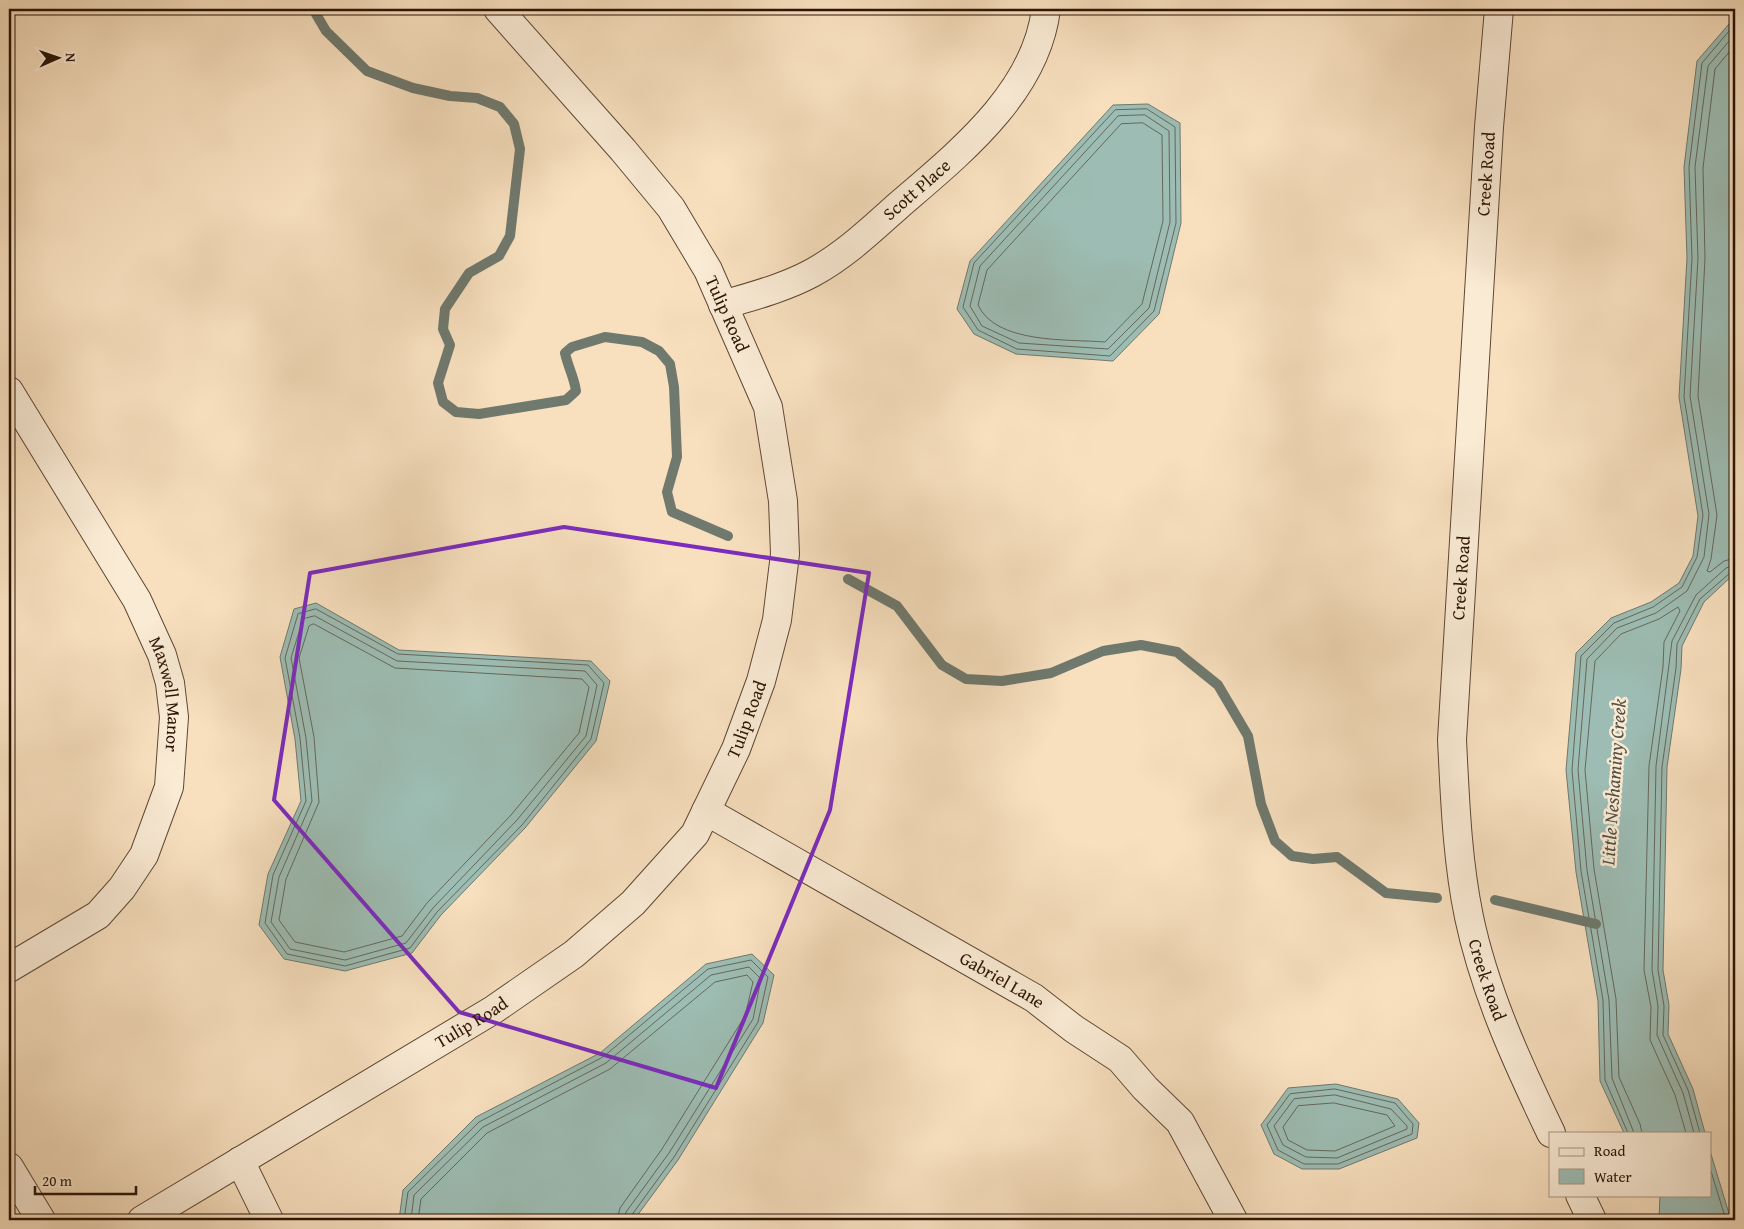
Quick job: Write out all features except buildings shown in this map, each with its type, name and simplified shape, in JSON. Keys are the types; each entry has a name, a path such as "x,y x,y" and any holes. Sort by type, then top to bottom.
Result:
{"street":[{"name":"Scott Place","path":"723,305 784,286 841,256 969,145 998,111 1020,78 1035,50 1046,9"},
{"name":"Creek Road","path":"1499,9 1489,127 1452,740 1457,827 1470,918 1488,989 1551,1132"},
{"name":"Tulip Road","path":"142,1220 493,1010 574,954 633,903 667,868 695,834 736,749 761,680 778,620 785,554 783,501 768,407 708,270 671,208 503,10"},
{"name":"Maxwell Manor","path":"9,391 138,600 162,655 170,683 174,718 169,787 159,820 139,863 122,888 98,915 9,968"},
{"name":"Gabriel Lane","path":"706,811 1034,998 1074,1029 1120,1060 1144,1088 1180,1122 1233,1220"},
{"path":"240,1161 270,1220"},
{"path":"9,1167 41,1220"},
{"path":"1580,1196 1592,1220"}],"highlighted area":[{"path":"564,527 869,573 830,810 716,1088 459,1012 274,800 310,573"}],"water":[{"name":"Little Neshaminy Creek","path":"1735,17 1735,573 1704,602 1682,646 1681,669 1667,767 1663,970 1669,1005 1668,1034 1693,1089 1705,1132 1624,1132 1600,1081 1598,1001 1576,872 1566,770 1576,653 1611,618 1651,602 1679,583 1693,556 1698,516 1679,397 1687,258 1684,167 1697,61"},
{"path":"1148,104 1180,123 1181,223 1159,314 1113,361 1016,354 974,334 957,309 970,261 1113,105"},
{"path":"316,603 399,650 591,661 610,681 596,741 525,828 441,915 412,953 345,971 284,959 259,925 268,874 301,801 295,739 280,657 294,609"},
{"path":"752,954 774,975 763,1023 678,1160 634,1220 399,1220 403,1190 476,1117 600,1053 706,964"},
{"path":"1336,1084 1398,1099 1419,1123 1417,1138 1339,1169 1302,1169 1274,1154 1261,1125 1288,1088"},
{"path":"1712,1158 1731,1220 1659,1220 1660,1196 1712,1196"}],"waterway":[{"path":"313,9 326,31 367,71 413,88 450,96 477,98 500,107 514,124 520,149 510,236 499,256 469,273 445,309 443,329 450,345 438,383 443,402 456,412 479,414 566,400 576,391 565,353 572,347 605,337 642,342 659,351 670,364 674,387 677,457 667,492 672,512 728,536"},
{"path":"848,579 897,606 942,665 966,679 1002,681 1051,673 1103,651 1141,645 1177,652 1218,685 1248,736 1261,804 1275,841 1292,856 1313,859 1337,857 1386,893 1437,898"},
{"path":"1495,900 1596,924"}]}
